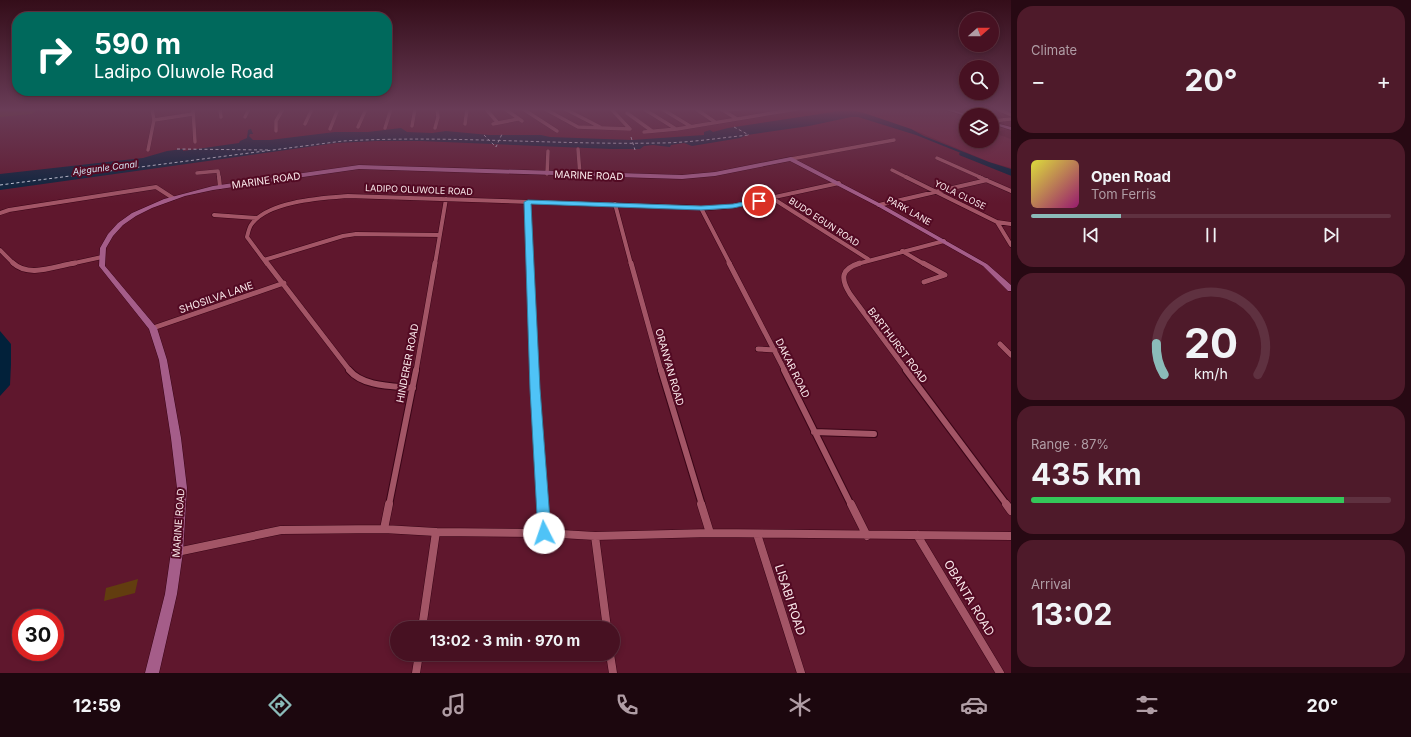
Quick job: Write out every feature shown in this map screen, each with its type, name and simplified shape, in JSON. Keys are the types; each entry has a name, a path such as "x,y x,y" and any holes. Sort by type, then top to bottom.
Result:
{"street":[{"path":"148,150 150,140"},
{"name":"MARINE ROAD","path":"152,673 171,594 177,552 182,488 176,438 163,360 153,328 102,266 104,247 107,241 122,224 144,209 190,193 220,187 359,167 580,175 702,175 715,174 892,140"},
{"path":"578,149 580,175"},
{"path":"547,174 548,151"},
{"path":"936,158 1011,191"},
{"name":"PARK LANE","path":"792,159 878,204 985,265 1011,289"},
{"name":"YOLA CLOSE","path":"892,170 997,222 1011,224"},
{"path":"198,174 218,171 220,187"},
{"path":"878,204 987,180"},
{"name":"LADIPO OLUWOLE ROAD","path":"256,218 278,207 288,204 340,196 701,208 733,206 839,183"},
{"path":"0,213 37,205 156,187 160,188 173,198"},
{"name":"BUDO EGUN ROAD","path":"772,198 868,259"},
{"name":"HINDERER ROAD","path":"384,529 403,430 413,388 446,199"},
{"path":"528,202 535,389 544,533"},
{"name":"ORANYAN ROAD","path":"615,204 656,354 710,533"},
{"name":"DAKAR ROAD","path":"701,208 775,350 814,432 867,536"},
{"path":"214,215 256,218 250,227 247,237 284,283 354,376 378,385 413,388"},
{"path":"997,222 1008,243 1011,244"},
{"path":"264,260 343,236 356,234 440,235"},
{"name":"BARTHURST ROAD","path":"941,239 902,251 868,259 850,266 844,272 842,278 847,291 1011,511"},
{"path":"0,250 19,268 33,271 102,257"},
{"path":"902,251 945,275 924,282"},
{"name":"SHOSILVA LANE","path":"153,328 284,283"},
{"path":"1000,344 1011,355"},
{"path":"758,349 775,350"},
{"path":"814,432 874,434"},
{"path":"177,552 281,530 384,529 436,532 544,533 596,536 710,533 867,536 1011,536"},
{"path":"423,621 436,532"},
{"name":"LISABI ROAD","path":"756,534 802,673"},
{"name":"OBANTA ROAD","path":"917,535 1000,673"},
{"path":"596,536 606,621"},
{"path":"416,673 418,661"},
{"path":"611,661 613,673"}],"shaded area":[{"path":"939,140 959,140 959,148 999,148 999,140 1011,140 1011,168 989,162"},
{"path":"138,579 135,593 104,601 106,588"}],"water":[{"path":"726,140 692,146 684,143 671,145 670,147 653,145 644,146 640,149 421,141 336,143 0,190 0,174 143,158 167,151 183,149 183,151 239,143 240,141"},
{"path":"930,140 935,140 1011,169 1011,173"},
{"path":"0,331 11,344 11,364 10,385 0,396"}],"waterway":[{"name":"Ajegunle Canal","path":"961,154 1011,174"}],"ferry route":[{"path":"0,185 355,140"},
{"path":"477,140 490,141"},
{"path":"633,143 669,143 698,140"},
{"path":"490,141 499,141"},
{"path":"490,141 496,147 499,141"},
{"path":"499,141 633,143"},
{"path":"633,143 635,150"},
{"path":"177,149 268,150"}],"route":[{"path":"544,533 535,389 528,202 711,208 759,201"}]}
